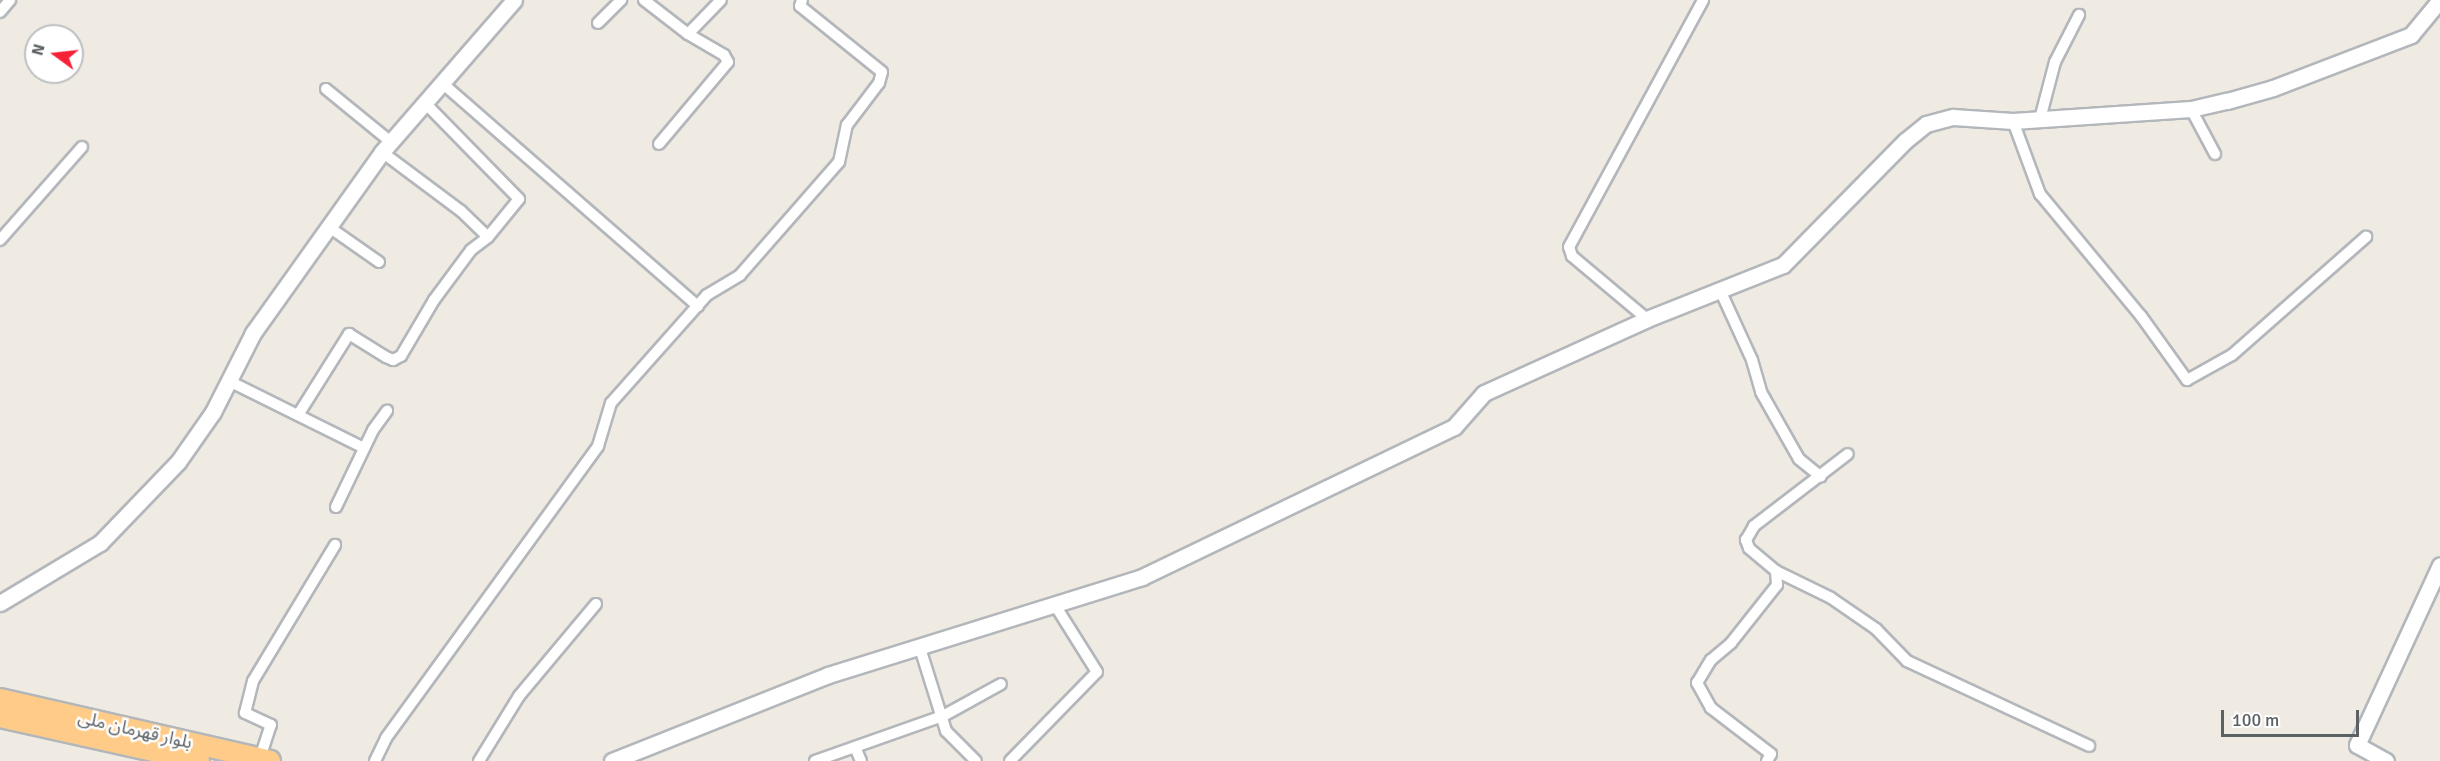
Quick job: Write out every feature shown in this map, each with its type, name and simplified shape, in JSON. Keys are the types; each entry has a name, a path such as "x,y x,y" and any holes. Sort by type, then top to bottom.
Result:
{"highway":[{"name":"بلوار قهرمان ملی","path":"0,699 265,760"},
{"name":"بلوار قهرمان ملی","path":"0,717 198,761"}],"street":[{"path":"0,12 10,0"},
{"path":"598,23 621,0"},
{"path":"644,0 688,34 724,55 728,62 659,144"},
{"path":"688,34 720,0"},
{"path":"375,761 386,738 598,446 610,403 698,306 740,275 811,198 839,162 847,125 879,83 882,72 800,6 802,0"},
{"path":"1647,319 1572,256 1569,247 1703,0"},
{"path":"612,761 749,704 1142,577 1454,426 1484,393 1647,319 1783,265 1905,141 1926,124 1953,117 2013,121 2191,109 2273,88 2411,35 2440,0"},
{"path":"0,603 72,563 131,515 178,462 213,412 253,333 386,147 511,1"},
{"path":"2040,119 2055,62 2079,15"},
{"path":"441,82 698,306"},
{"path":"326,89 386,147 488,237"},
{"path":"298,415 349,334 393,360 401,356 434,300 471,250 488,237 519,198 424,102"},
{"path":"2191,109 2215,154"},
{"path":"2013,121 2040,194 2141,316 2187,380 2232,355 2366,237"},
{"path":"0,240 82,147"},
{"path":"329,227 379,262"},
{"path":"1720,290 1752,360 1761,392 1799,459 1821,477"},
{"path":"229,381 364,448"},
{"path":"336,507 364,448 387,411"},
{"path":"1848,454 1821,477 1754,526 1746,540 1749,548 1776,570 1831,598 1876,629 1907,661 2090,746"},
{"path":"265,760 271,725 245,713 253,681 334,545"},
{"path":"2386,761 2357,745 2440,565"},
{"path":"1767,761 1771,754 1712,708 1696,682 1711,660 1731,643 1778,585 1776,570"},
{"path":"479,761 519,696 596,604"},
{"path":"1010,761 1097,672 1055,605"},
{"path":"920,648 946,731 976,761"},
{"path":"815,761 943,716 1000,684"},
{"path":"855,747 861,761"}]}
